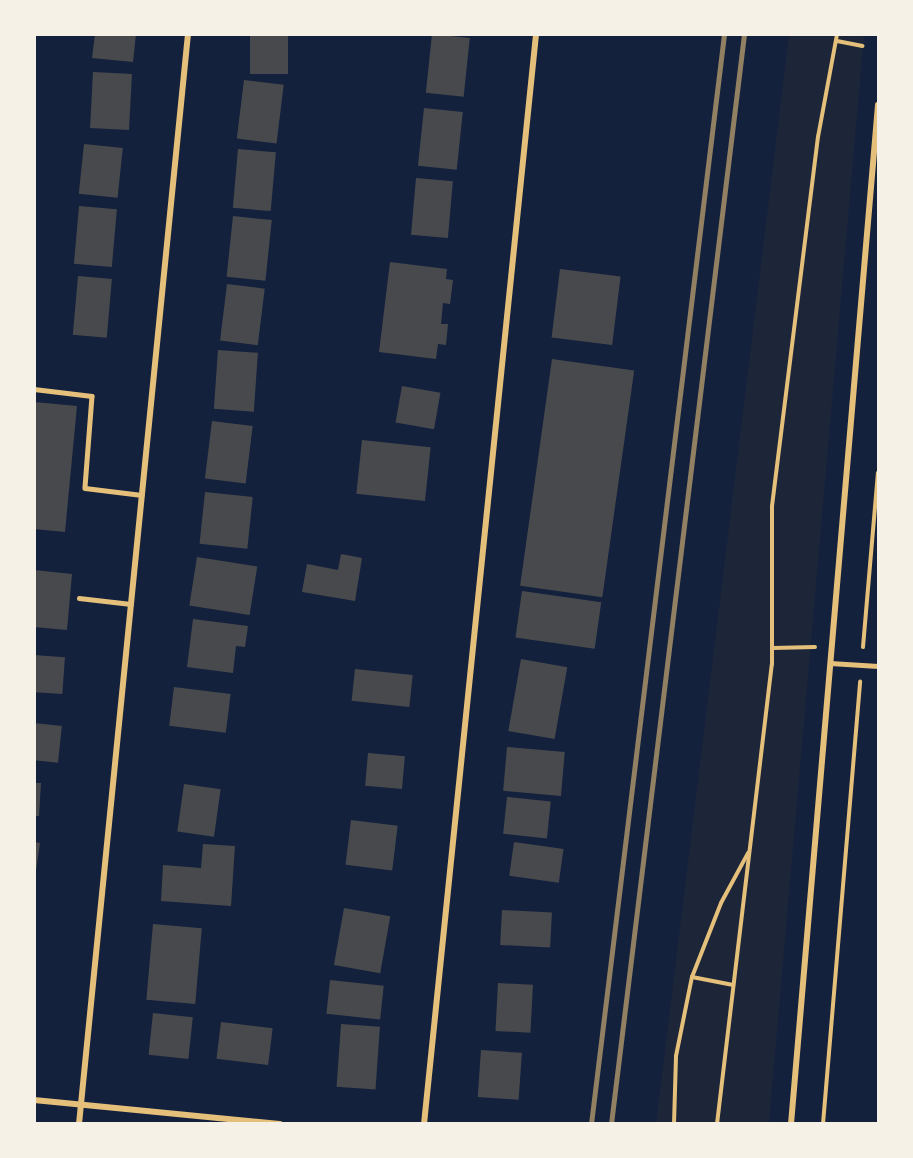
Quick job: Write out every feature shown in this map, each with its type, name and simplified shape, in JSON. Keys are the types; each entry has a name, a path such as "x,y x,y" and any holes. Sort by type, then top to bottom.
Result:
{"street":[{"path":"79,1124 188,34"},
{"path":"424,1124 536,34"},
{"path":"791,1124 879,105"},
{"path":"34,1100 280,1124"}],"lane":[{"path":"34,389 92,396 85,488 142,495"},
{"path":"79,598 131,604"},
{"path":"830,663 879,666"}],"path":[{"path":"717,1124 773,648 772,506 818,137 837,34"},
{"path":"837,41 863,45"},
{"path":"823,1124 879,472"},
{"path":"773,648 809,647"},
{"path":"674,1124 676,1056 692,976 725,896 750,850"},
{"path":"692,976 733,985"}],"shaded area":[{"path":"789,35 864,35 769,1123 656,1124"}],"building":[{"path":"95,34 136,34 133,62 92,58"},
{"path":"250,34 288,34 288,74 250,74"},
{"path":"432,34 470,38 464,97 426,93"},
{"path":"93,72 132,74 129,130 90,128"},
{"path":"244,80 284,85 277,143 237,139"},
{"path":"424,108 463,112 457,170 418,166"},
{"path":"84,144 123,148 118,198 79,194"},
{"path":"238,149 276,152 271,211 233,208"},
{"path":"416,178 453,181 448,238 411,235"},
{"path":"79,206 117,209 112,267 74,264"},
{"path":"233,216 272,220 265,281 227,277"},
{"path":"390,262 447,269 446,279 453,280 450,304 443,303 441,324 448,324 446,345 438,344 436,359 379,352"},
{"path":"560,269 621,276 612,345 552,337"},
{"path":"78,276 112,279 107,338 73,335"},
{"path":"227,284 265,289 258,345 220,341"},
{"path":"218,350 258,353 254,412 214,409"},
{"path":"552,359 634,371 602,597 520,586"},
{"path":"402,386 440,393 434,429 396,422"},
{"path":"34,402 77,406 65,532 34,529"},
{"path":"212,421 253,426 246,484 205,479"},
{"path":"362,440 431,447 425,501 356,494"},
{"path":"205,492 253,497 247,549 200,544"},
{"path":"341,554 362,558 355,601 302,592 307,564 338,570"},
{"path":"197,557 257,567 250,615 189,605"},
{"path":"34,570 72,574 67,630 34,627"},
{"path":"522,591 601,602 595,649 515,638"},
{"path":"193,619 248,626 245,647 236,646 233,673 187,667"},
{"path":"34,655 65,657 62,694 34,692"},
{"path":"521,659 567,667 555,739 508,731"},
{"path":"355,669 413,675 409,707 352,701"},
{"path":"174,687 231,694 226,733 169,726"},
{"path":"34,723 62,726 58,763 34,760"},
{"path":"507,747 565,752 561,796 503,791"},
{"path":"368,753 405,756 402,789 365,786"},
{"path":"34,783 41,783 39,816 34,816"},
{"path":"184,784 221,789 214,837 177,832"},
{"path":"507,797 551,802 547,838 503,834"},
{"path":"351,820 398,826 392,870 346,865"},
{"path":"34,842 40,843 36,871 34,871"},
{"path":"514,842 564,849 559,883 509,876"},
{"path":"203,844 235,846 231,906 161,901 163,865 201,868"},
{"path":"344,908 390,916 380,973 334,965"},
{"path":"502,910 552,913 550,948 500,945"},
{"path":"153,924 202,928 195,1004 146,1000"},
{"path":"330,980 384,986 380,1019 326,1014"},
{"path":"498,983 533,985 530,1033 495,1031"},
{"path":"153,1013 193,1017 188,1059 149,1055"},
{"path":"221,1022 273,1028 268,1065 216,1059"},
{"path":"341,1024 380,1027 376,1090 337,1087"},
{"path":"481,1050 522,1053 519,1100 478,1097"}],"railway":[{"path":"591,1124 724,34"},
{"path":"611,1124 744,34"}]}
